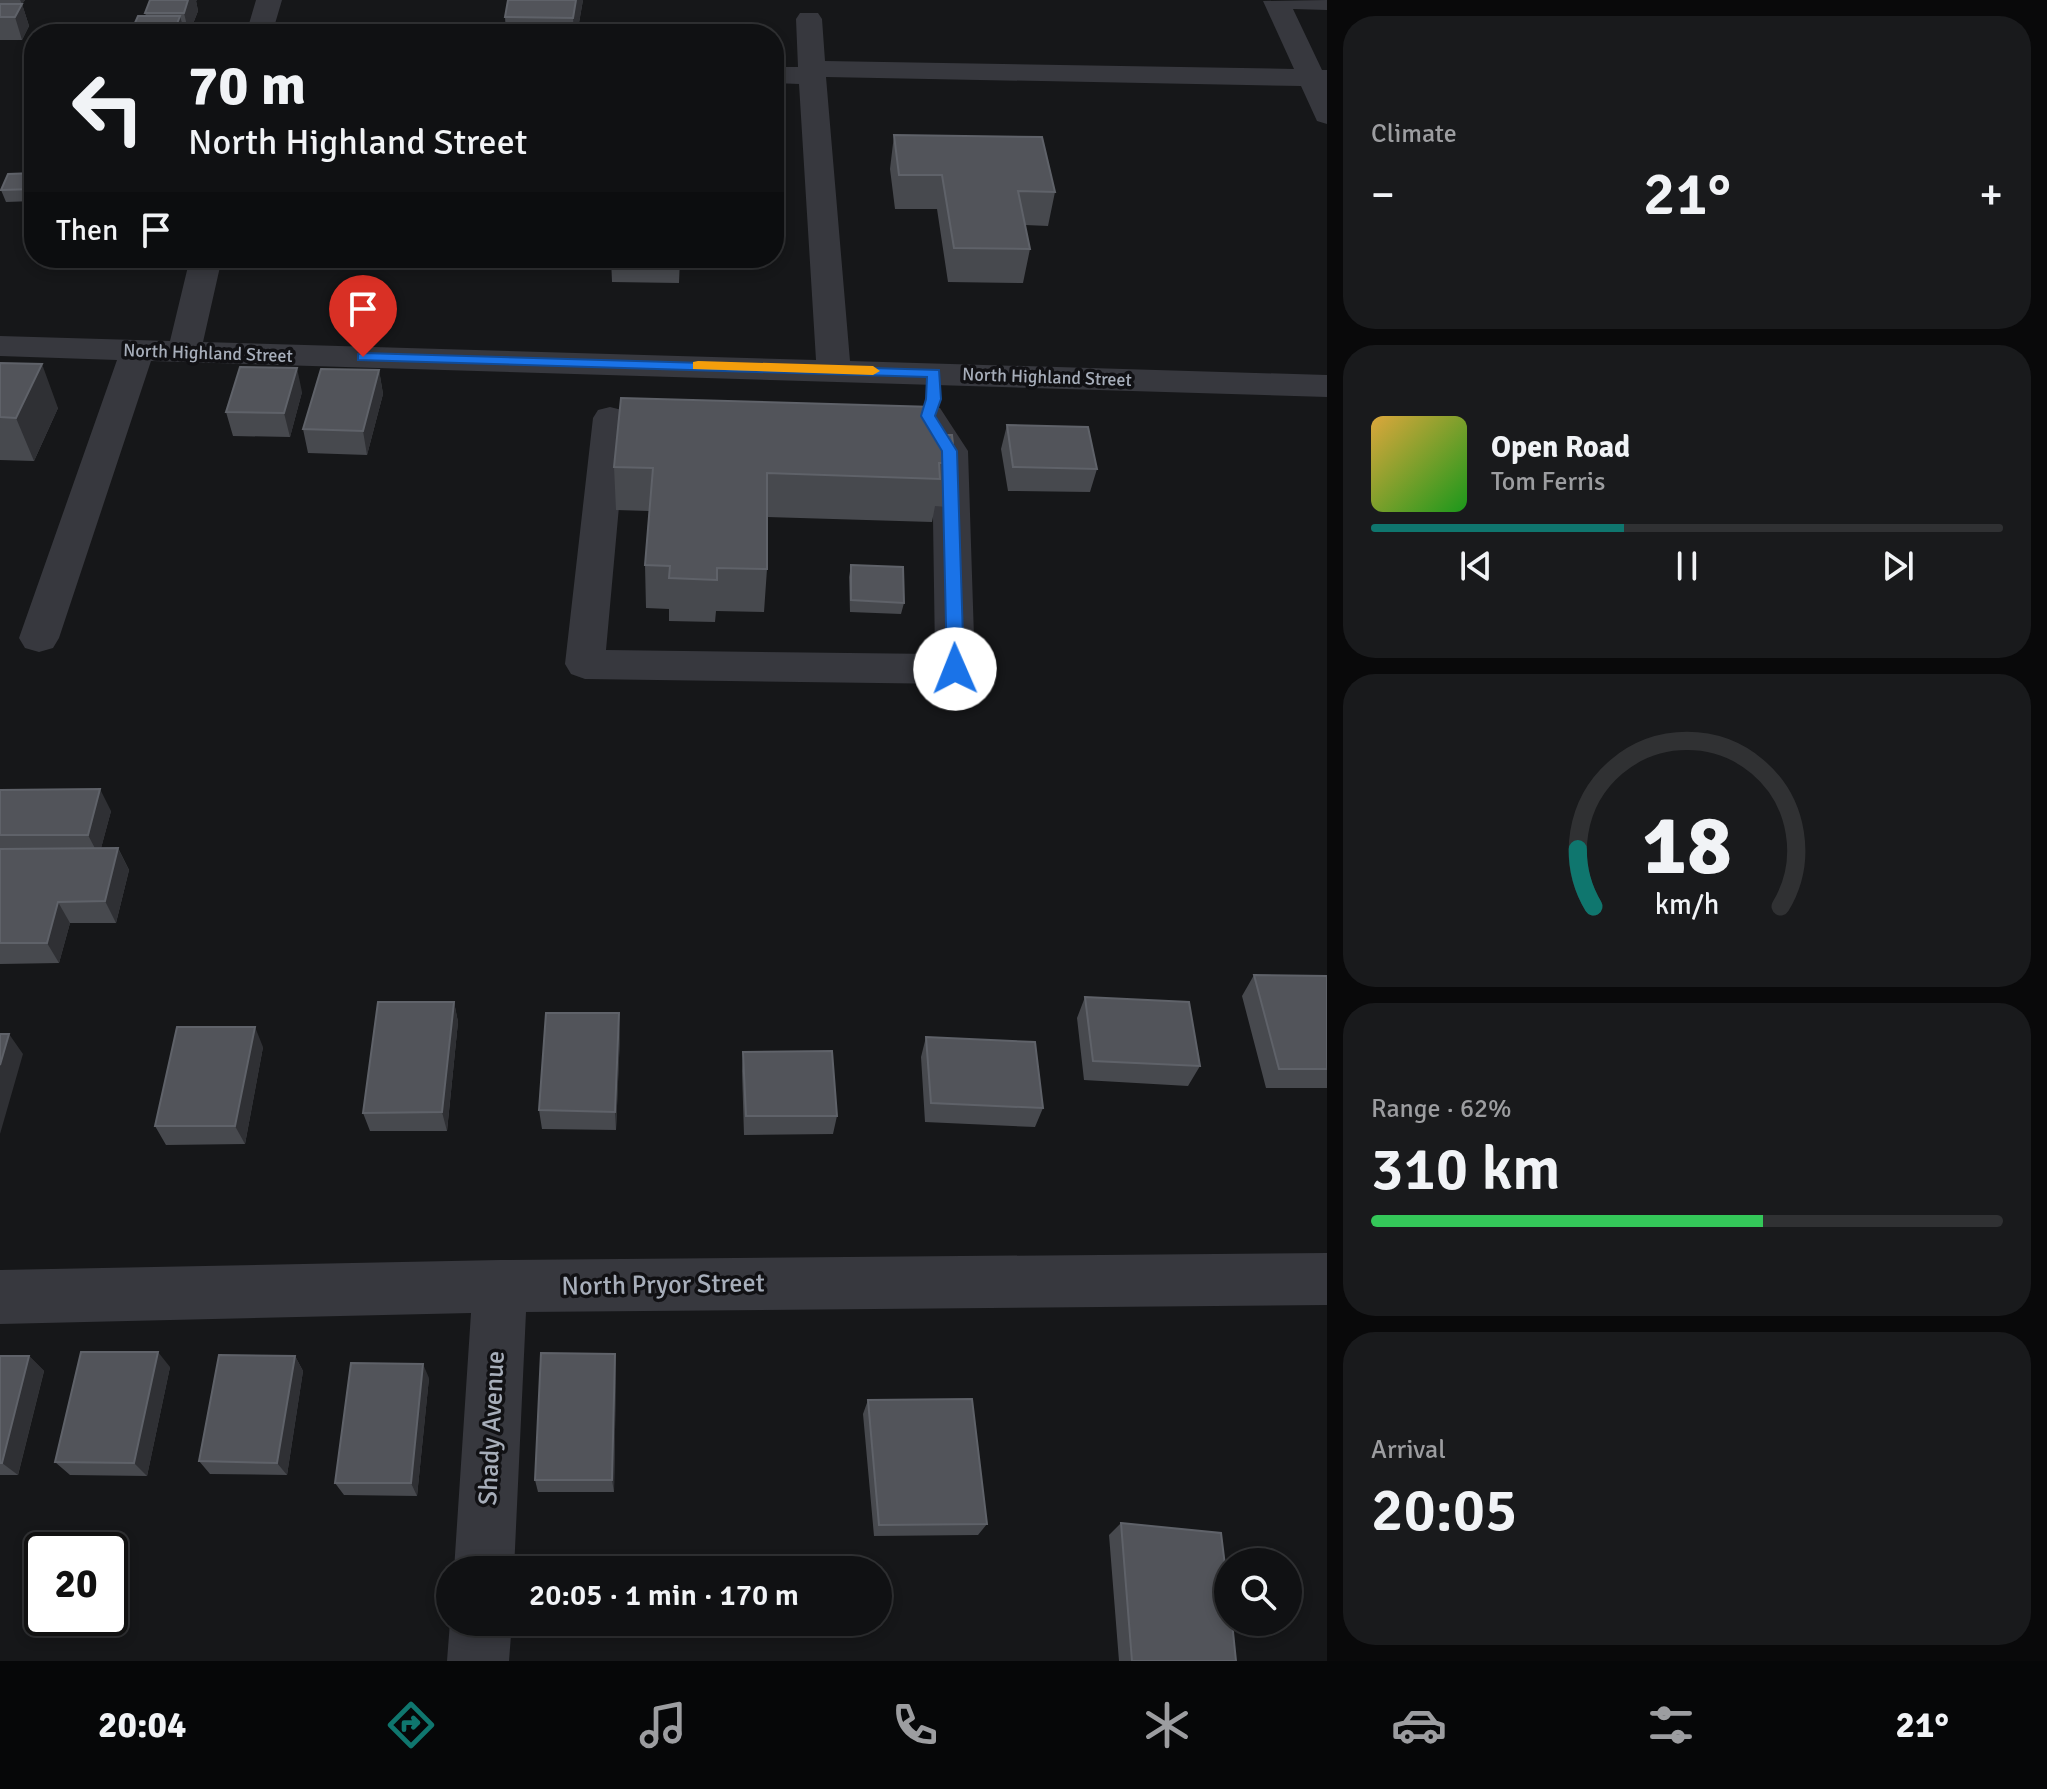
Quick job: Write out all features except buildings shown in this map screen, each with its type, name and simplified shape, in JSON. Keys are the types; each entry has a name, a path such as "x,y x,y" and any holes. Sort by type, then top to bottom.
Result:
{"street":[{"path":"262,24 269,0"},
{"path":"1327,2 1276,1 1305,37 1320,78 1327,115"},
{"path":"809,19 834,369"},
{"path":"784,74 1161,73 1320,78"},
{"path":"184,352 204,268"},
{"name":"North Highland Street","path":"0,346 1327,386"},
{"path":"39,638 137,351"},
{"path":"613,363 626,418 585,664 955,669 950,451 911,422 934,399 934,373"},
{"name":"North Pryor Street","path":"0,1297 500,1286 1327,1279"},
{"name":"Shady Avenue","path":"485,1556 500,1286"},
{"path":"478,1661 480,1636"}],"slow traffic":[{"path":"698,365 873,371"}],"route":[{"path":"363,357 934,373 934,399 928,416 950,451 955,669"}]}
